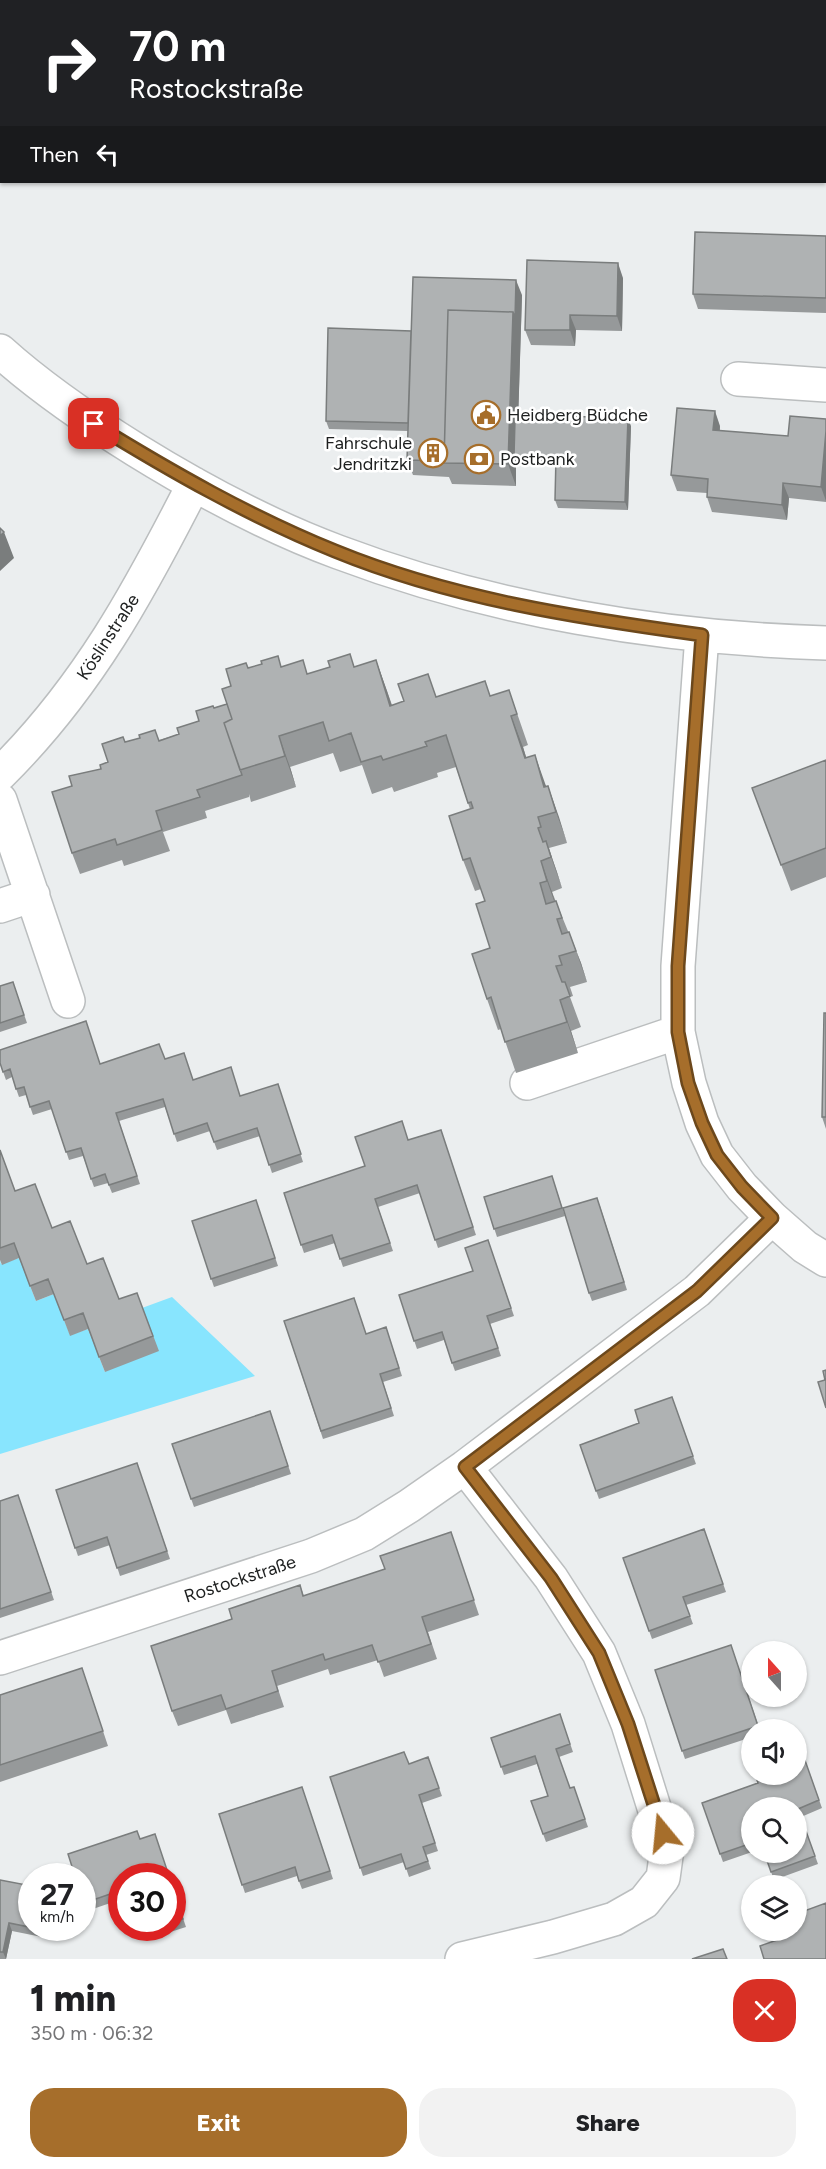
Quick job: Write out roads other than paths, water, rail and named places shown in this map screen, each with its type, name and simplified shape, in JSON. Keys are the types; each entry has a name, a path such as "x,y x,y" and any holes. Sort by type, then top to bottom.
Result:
{"street":[{"path":"0,351 20,369 94,424 194,484 246,511 336,552 413,578 480,596 589,619 702,635 826,643"},
{"path":"738,379 826,385"},
{"name":"Köslinstraße","path":"0,774 23,752 86,674 152,567 194,484"},
{"path":"702,635 678,966 678,1032 688,1083 702,1123 717,1155 742,1187 772,1218 805,1247 826,1260"},
{"path":"0,800 68,1001"},
{"path":"0,906 33,895"},
{"path":"527,1083 678,1032"},
{"name":"Rostockstraße","path":"0,1658 310,1556 364,1534 465,1467 697,1291 772,1218"},
{"path":"462,1959 553,1937 614,1919 644,1902 663,1878 667,1849 628,1724 599,1653 551,1578 465,1467"}],"place":[{"name":"Heidberg Büdche","path":"486,415"},
{"name":"Fahrschule Jendritzki","path":"433,453"},
{"name":"Postbank","path":"479,459"}]}
